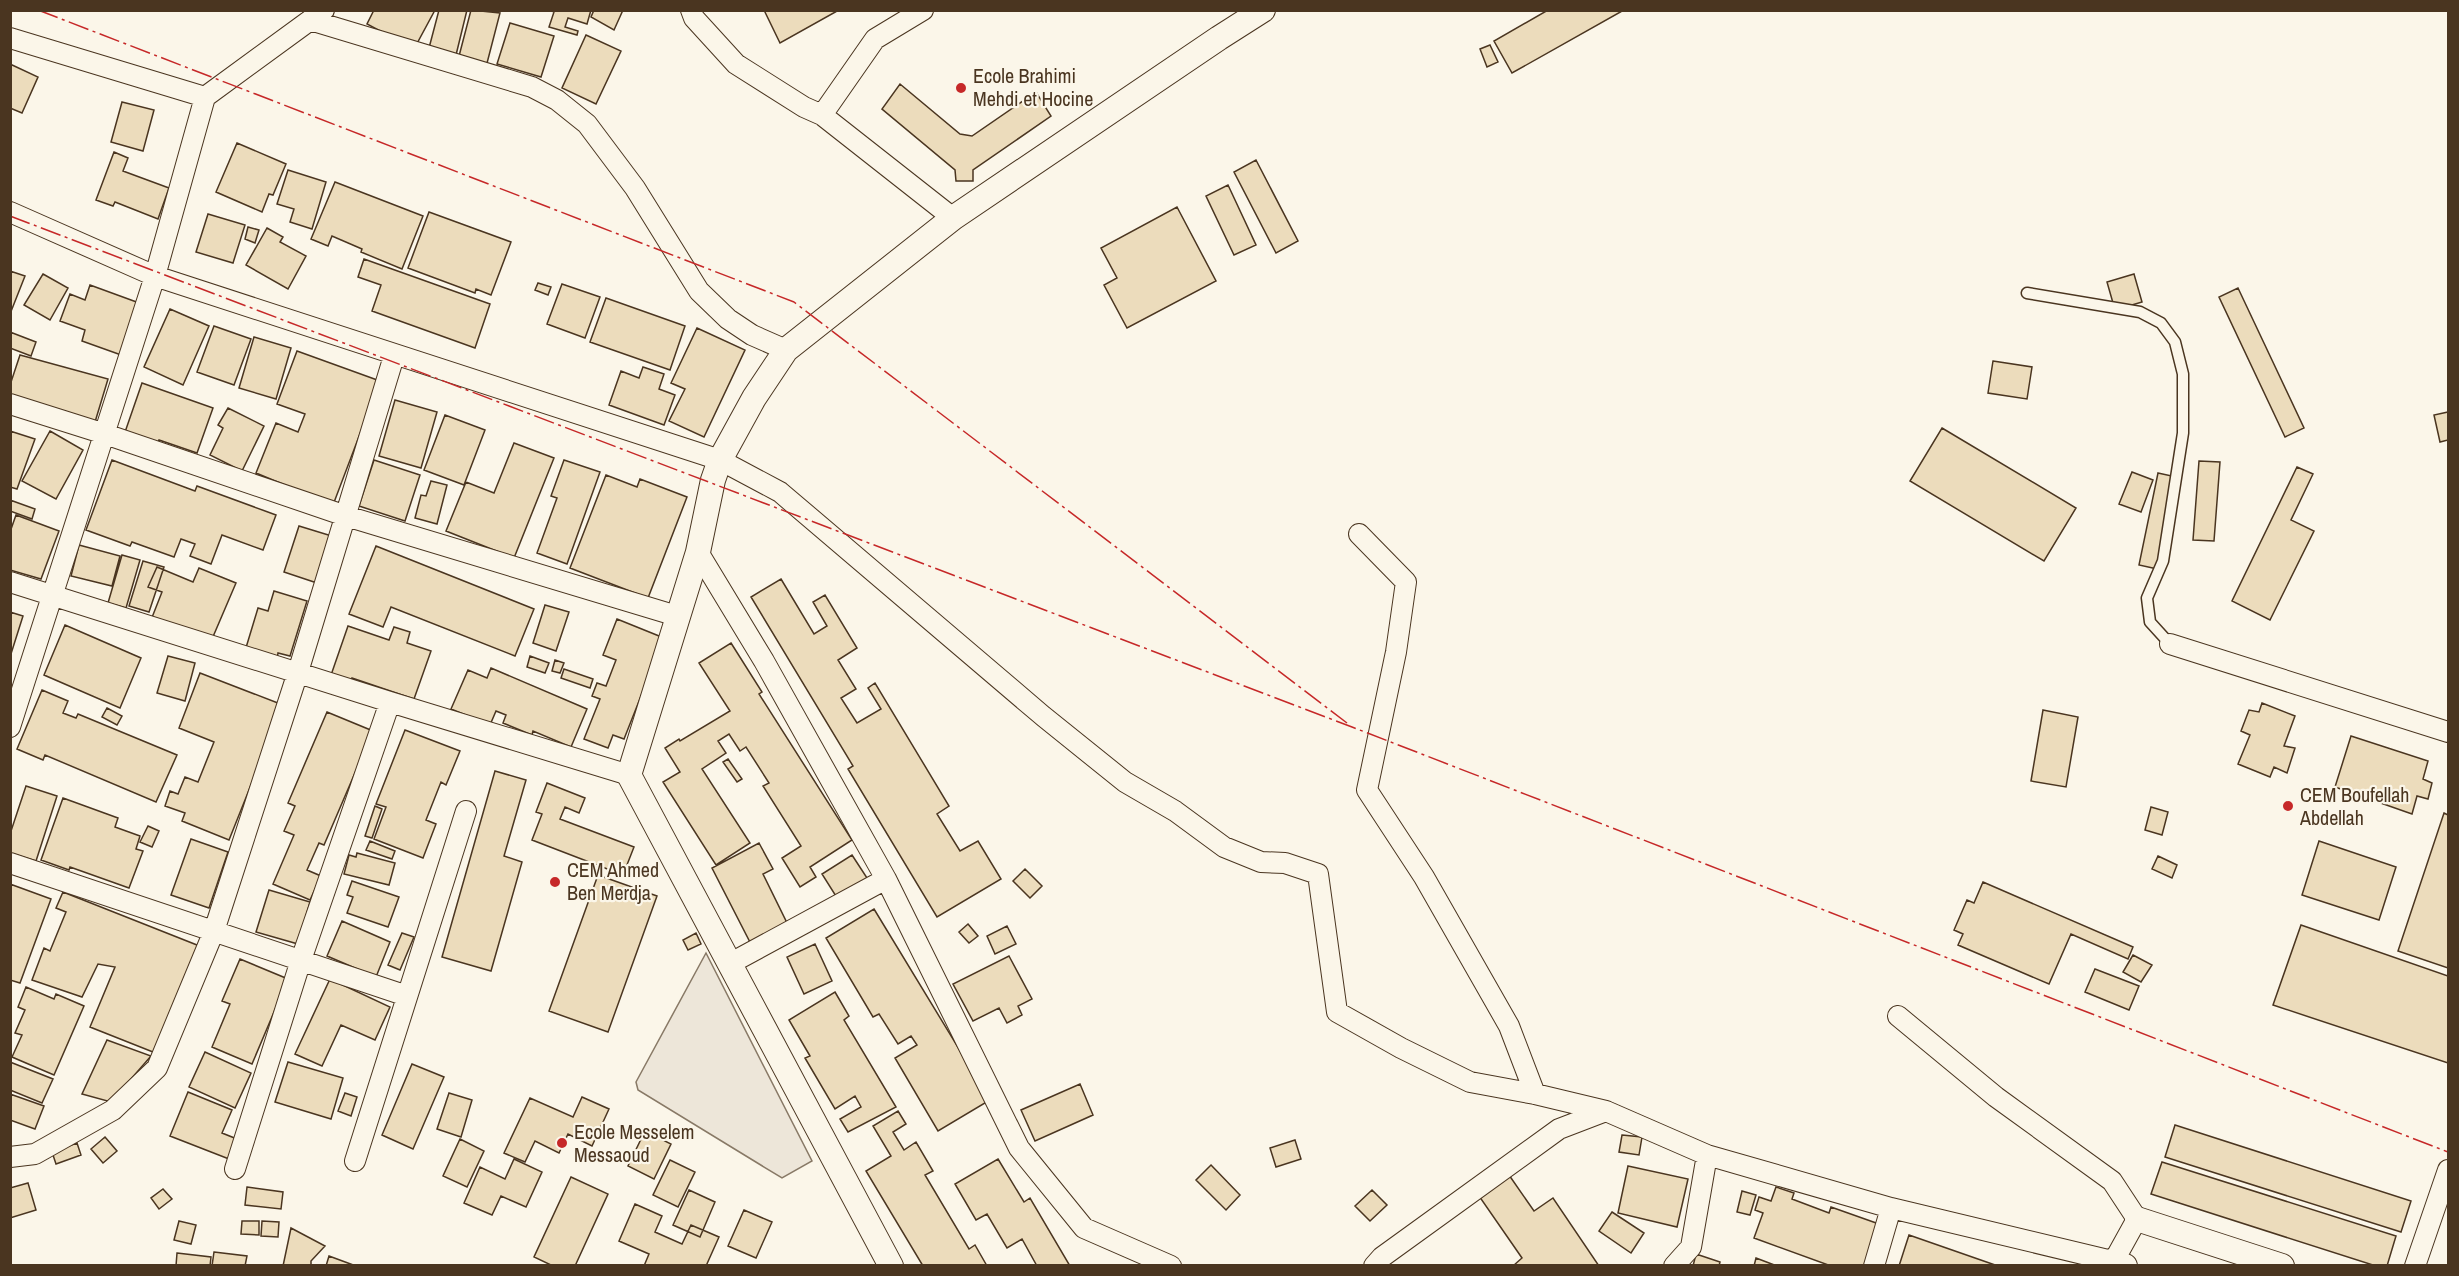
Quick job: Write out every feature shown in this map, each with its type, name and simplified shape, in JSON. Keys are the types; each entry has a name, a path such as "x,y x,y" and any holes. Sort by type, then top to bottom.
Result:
{"street":[{"path":"691,10 694,18 736,64 804,107 822,115 952,218"},
{"path":"822,115 874,39 923,10"},
{"path":"629,775 698,552 713,480 720,460 754,398 786,350 952,218 1263,10"},
{"path":"10,727 155,276 205,97 317,15 532,87 557,100 587,123 635,188 699,291 728,320 752,335 786,350"},
{"path":"10,38 205,97"},
{"path":"10,212 155,276 394,356 720,460 780,492 1034,709 1125,782 1175,812 1224,847 1261,862 1285,863 1318,874 1337,1012 1401,1048 1470,1082 1535,1094 1606,1111 1707,1155 1891,1208 2116,1264 2137,1219"},
{"path":"10,1157 35,1154 113,1110 157,1068 214,931 298,672 394,356"},
{"path":"10,404 346,516 677,616"},
{"path":"1359,534 1406,582 1396,652 1367,790 1424,877 1509,1026 1535,1094"},
{"path":"698,552 764,661 885,879 1019,1148 1084,1228 1171,1266"},
{"path":"10,582 629,775 891,1266"},
{"path":"2170,644 2448,732"},
{"path":"236,1169 301,960 390,702"},
{"path":"355,1161 466,811"},
{"path":"10,863 407,996"},
{"path":"731,963 885,879"},
{"path":"1898,1016 1996,1097 2112,1181 2137,1219 2283,1266"},
{"path":"1374,1266 1382,1257 1558,1129 1606,1111"},
{"path":"1674,1266 1691,1247 1707,1155"},
{"path":"2415,1266 2443,1200 2448,1170"},
{"path":"1874,1266 1891,1208"}],"lane":[{"path":"2027,293 2140,312 2161,323 2175,342 2183,374 2182,433 2163,561 2147,598 2150,622 2170,644"}],"shaded area":[{"path":"706,953 812,1161 782,1178 638,1090 636,1082"}],"building":[{"path":"374,10 435,10 414,49 367,24"},
{"path":"439,10 467,10 456,55 429,48"},
{"path":"471,10 500,13 486,67 458,60"},
{"path":"550,10 591,10 587,24 568,18 565,27 578,31 577,35 549,27 554,12"},
{"path":"594,10 623,10 614,30 591,17"},
{"path":"764,10 839,10 780,43"},
{"path":"1548,10 1624,10 1512,73 1494,41"},
{"path":"510,23 554,36 541,77 497,64"},
{"path":"586,35 621,51 596,104 562,88"},
{"path":"1490,45 1498,62 1487,67 1480,49"},
{"path":"10,64 38,77 22,113 10,108"},
{"path":"900,84 960,134 972,136 1036,92 1051,116 973,170 973,181 956,181 955,170 882,109"},
{"path":"122,102 154,110 143,151 111,142"},
{"path":"237,143 286,164 273,195 269,194 262,212 216,192"},
{"path":"114,152 128,158 123,171 169,188 158,219 115,202 113,206 96,200"},
{"path":"1256,160 1298,241 1276,253 1234,172"},
{"path":"288,170 326,182 312,229 290,222 294,209 277,204"},
{"path":"335,182 423,216 402,269 361,252 362,249 332,236 328,246 311,239"},
{"path":"1228,185 1256,245 1234,255 1206,196"},
{"path":"1177,207 1216,281 1127,328 1104,285 1117,278 1101,248"},
{"path":"429,212 511,242 491,295 476,289 475,293 408,268"},
{"path":"208,214 245,225 233,263 196,252"},
{"path":"248,227 259,230 255,243 245,239"},
{"path":"267,228 283,237 280,242 306,256 288,289 246,265"},
{"path":"364,259 490,304 475,348 372,311 381,285 358,277"},
{"path":"10,271 25,276 10,314"},
{"path":"43,274 68,288 50,320 24,305"},
{"path":"2134,274 2142,302 2115,310 2107,282"},
{"path":"538,283 551,287 548,295 535,290"},
{"path":"562,284 600,297 585,338 547,324"},
{"path":"90,285 142,304 124,356 82,341 85,330 60,321 70,294 85,300"},
{"path":"2238,288 2304,428 2285,437 2219,297"},
{"path":"606,298 685,326 670,370 590,342"},
{"path":"170,309 209,326 183,385 144,367"},
{"path":"214,326 251,339 234,385 197,372"},
{"path":"697,328 745,350 704,437 669,421 685,389 671,383"},
{"path":"10,332 36,342 31,356 10,348"},
{"path":"254,337 291,348 276,399 239,388"},
{"path":"297,351 380,381 333,505 256,473 276,423 298,432 305,414 277,404"},
{"path":"20,355 108,379 95,422 10,396 10,385"},
{"path":"1993,361 2032,367 2027,399 1988,393"},
{"path":"643,367 664,374 659,389 675,395 664,425 609,405 621,371 639,378"},
{"path":"142,383 213,408 197,453 159,440 156,446 124,435"},
{"path":"395,400 437,412 421,468 379,456"},
{"path":"228,408 264,426 242,471 210,455 223,428 218,425"},
{"path":"2448,412 2448,440 2440,442 2434,415"},
{"path":"445,415 485,430 464,485 424,470"},
{"path":"1942,428 2076,508 2044,561 1910,481"},
{"path":"10,431 35,439 17,489 10,487"},
{"path":"50,431 83,450 56,499 22,481"},
{"path":"514,443 554,458 514,558 446,531 466,482 494,493"},
{"path":"112,460 195,491 197,486 276,515 263,550 222,535 211,564 190,556 195,544 181,539 174,557 132,542 130,546 86,530"},
{"path":"374,460 420,475 405,521 359,506"},
{"path":"564,460 600,472 567,564 537,553 557,498 551,496"},
{"path":"2199,461 2220,462 2214,541 2193,540"},
{"path":"2297,467 2313,474 2291,520 2314,531 2270,620 2232,601"},
{"path":"2132,472 2153,480 2141,512 2119,504"},
{"path":"2158,473 2181,478 2162,570 2139,565"},
{"path":"606,475 637,487 640,479 687,497 648,598 570,568"},
{"path":"431,481 447,485 437,524 415,518 421,495 426,496"},
{"path":"10,500 35,509 32,519 10,511"},
{"path":"16,515 59,531 41,579 10,570 10,532"},
{"path":"299,526 335,537 320,584 284,572"},
{"path":"79,545 120,556 112,586 71,576"},
{"path":"376,546 534,609 515,656 391,607 383,627 349,614"},
{"path":"122,555 140,560 126,608 108,603"},
{"path":"143,561 164,567 149,612 129,606"},
{"path":"157,567 193,582 199,568 236,583 212,639 151,620 162,592 148,587"},
{"path":"781,579 814,634 827,626 813,602 825,595 857,648 838,660 856,689 841,698 857,723 881,709 868,688 875,683 949,806 937,814 960,851 978,841 1001,879 937,917 848,769 853,766 751,597"},
{"path":"274,591 307,601 290,656 278,653 277,660 245,651 258,608 268,611"},
{"path":"545,605 569,612 556,651 533,643"},
{"path":"10,612 23,616 10,657"},
{"path":"617,619 664,638 624,739 613,735 608,748 584,739 600,699 592,696 597,683 606,686 616,660 603,655"},
{"path":"65,625 141,658 120,708 44,675"},
{"path":"348,626 389,640 394,627 410,632 407,643 431,651 414,699 352,678 350,685 330,678"},
{"path":"731,643 762,692 759,694 852,840 810,867 816,877 800,887 782,858 801,846 763,786 769,783 746,747 740,751 729,734 718,741 726,753 702,769 750,843 716,865 663,782 680,772 665,748 730,711 699,663"},
{"path":"168,656 195,663 185,701 157,693"},
{"path":"530,656 549,663 545,673 527,667"},
{"path":"555,660 564,663 560,673 552,671"},
{"path":"491,668 587,709 571,747 533,731 532,735 503,723 506,715 496,711 490,725 451,709 468,670 487,678"},
{"path":"564,669 593,679 590,688 561,678"},
{"path":"200,673 283,705 229,840 182,821 185,813 165,806 170,791 178,794 185,777 198,782 214,742 179,728"},
{"path":"42,690 68,701 63,713 76,718 78,714 177,755 156,802 45,755 43,760 17,749"},
{"path":"2262,703 2295,716 2284,746 2295,748 2287,773 2274,767 2270,777 2238,764 2250,735 2241,731 2249,710 2259,712"},
{"path":"107,708 122,716 117,725 102,717"},
{"path":"2043,710 2078,717 2066,787 2031,781"},
{"path":"327,712 373,731 324,845 319,843 307,870 321,876 310,900 273,884 294,835 284,831 295,806 288,803"},
{"path":"405,730 460,751 446,785 441,782 426,820 436,824 423,858 374,839 386,807 376,804"},
{"path":"2351,736 2428,761 2423,779 2432,783 2428,799 2417,796 2412,814 2335,787"},
{"path":"728,759 742,779 737,782 723,762"},
{"path":"495,771 526,780 504,856 522,862 491,971 442,957"},
{"path":"547,783 585,798 579,813 565,807 560,819 634,847 623,875 532,840 542,814 536,812"},
{"path":"26,786 57,796 36,861 10,853 10,834"},
{"path":"63,798 118,818 115,827 140,836 136,849 143,851 129,888 70,867 69,870 41,860"},
{"path":"375,806 382,809 372,838 365,836"},
{"path":"2151,807 2168,812 2162,835 2145,830"},
{"path":"2444,813 2448,815 2448,968 2398,951"},
{"path":"148,826 159,831 152,847 140,842"},
{"path":"191,839 228,852 209,908 171,895"},
{"path":"370,841 395,851 392,859 366,850"},
{"path":"2319,841 2396,867 2379,920 2302,895"},
{"path":"759,843 773,869 763,874 790,929 753,948 712,868"},
{"path":"357,853 395,863 389,885 344,874 349,855 356,857"},
{"path":"852,855 869,881 839,901 822,874"},
{"path":"2158,856 2177,865 2172,878 2152,869"},
{"path":"1025,869 1042,886 1030,898 1013,881"},
{"path":"598,875 657,896 608,1032 549,1011"},
{"path":"352,881 399,897 388,927 347,913 353,897 347,895"},
{"path":"1983,882 2133,947 2128,959 2071,934 2049,984 1958,945 1963,934 1954,930 1967,900 1974,903"},
{"path":"10,884 51,899 20,983 10,980"},
{"path":"269,890 310,902 298,944 256,932"},
{"path":"63,892 202,947 158,1054 90,1027 115,967 98,964 82,997 32,980 44,948 50,951 66,912 56,908"},
{"path":"874,909 990,1100 938,1131 895,1058 917,1045 911,1036 898,1044 879,1014 873,1017 826,938"},
{"path":"342,921 390,942 376,977 327,956"},
{"path":"968,924 978,936 969,943 959,932"},
{"path":"2301,925 2448,976 2448,1063 2273,1005"},
{"path":"1007,926 1016,944 995,954 987,936"},
{"path":"402,933 414,937 400,970 388,965"},
{"path":"696,933 701,944 688,950 683,940"},
{"path":"815,944 832,981 804,994 787,957"},
{"path":"2133,955 2152,965 2141,982 2123,972"},
{"path":"1009,956 1032,999 1018,1006 1022,1015 1007,1023 999,1008 973,1021 953,984"},
{"path":"240,959 288,979 252,1064 212,1047 230,1004 222,1001"},
{"path":"2095,969 2139,986 2129,1010 2085,992"},
{"path":"330,979 390,1007 375,1040 341,1025 322,1066 295,1054"},
{"path":"26,987 54,999 56,994 84,1006 54,1075 12,1057 22,1035 15,1033 25,1010 18,1007"},
{"path":"835,992 849,1016 844,1020 896,1107 848,1132 840,1119 861,1107 855,1096 835,1109 805,1058 810,1056 789,1020"},
{"path":"107,1040 151,1056 111,1102 82,1094"},
{"path":"205,1052 251,1073 235,1108 189,1087"},
{"path":"10,1062 53,1079 42,1103 10,1090"},
{"path":"288,1062 343,1078 331,1119 275,1102"},
{"path":"412,1064 444,1077 413,1149 382,1135"},
{"path":"1080,1084 1093,1115 1035,1141 1021,1110"},
{"path":"188,1092 232,1110 222,1133 237,1139 229,1159 170,1136"},
{"path":"345,1093 357,1097 351,1116 338,1111"},
{"path":"449,1093 472,1100 461,1137 437,1129"},
{"path":"10,1094 44,1106 35,1129 10,1120"},
{"path":"582,1097 609,1109 592,1146 568,1134 559,1153 535,1141 525,1162 504,1153 530,1098 573,1117"},
{"path":"898,1111 906,1124 893,1132 904,1150 916,1142 933,1171 925,1175 969,1249 975,1245 987,1266 923,1266 866,1171 891,1156 873,1126"},
{"path":"2175,1125 2411,1201 2401,1232 2165,1157"},
{"path":"645,1131 671,1144 654,1179 628,1166"},
{"path":"1622,1135 1642,1137 1639,1155 1619,1152"},
{"path":"105,1137 117,1151 103,1163 91,1149"},
{"path":"460,1139 484,1151 467,1187 443,1176"},
{"path":"1295,1140 1301,1159 1276,1167 1270,1148"},
{"path":"77,1143 81,1155 56,1164 52,1152"},
{"path":"514,1159 542,1172 526,1207 501,1196 492,1215 464,1203 480,1167 505,1179"},
{"path":"998,1159 1024,1202 1030,1198 1070,1266 1037,1266 1022,1239 1007,1248 987,1214 976,1220 955,1184"},
{"path":"670,1160 695,1172 678,1207 653,1195"},
{"path":"2162,1162 2396,1236 2387,1266 2376,1266 2151,1194"},
{"path":"1211,1165 1240,1195 1226,1210 1196,1180"},
{"path":"1628,1166 1688,1179 1677,1227 1618,1213"},
{"path":"1509,1175 1534,1211 1553,1198 1599,1266 1513,1266 1522,1258 1479,1196"},
{"path":"571,1177 608,1194 575,1266 553,1266 534,1257"},
{"path":"28,1183 36,1210 10,1218 10,1188"},
{"path":"247,1187 283,1192 281,1209 245,1205"},
{"path":"1776,1187 1794,1193 1792,1199 1829,1213 1831,1207 1879,1224 1864,1266 1831,1266 1754,1238 1763,1213 1755,1210 1759,1197 1771,1201"},
{"path":"163,1189 172,1199 159,1209 151,1198"},
{"path":"689,1190 715,1202 700,1237 673,1225"},
{"path":"1372,1190 1387,1205 1370,1221 1355,1206"},
{"path":"1742,1191 1756,1195 1750,1215 1737,1212"},
{"path":"635,1204 662,1216 655,1232 682,1244 691,1225 719,1237 706,1266 644,1266 649,1254 619,1241"},
{"path":"744,1210 772,1222 756,1258 728,1246"},
{"path":"1612,1212 1644,1233 1631,1253 1599,1231"},
{"path":"179,1221 196,1225 191,1244 174,1240"},
{"path":"242,1221 259,1221 259,1235 241,1234"},
{"path":"262,1221 279,1222 278,1237 261,1236"},
{"path":"291,1228 325,1246 311,1261 311,1266 283,1266"},
{"path":"1909,1235 1998,1266 1899,1266"},
{"path":"214,1252 247,1256 245,1266 212,1266"},
{"path":"177,1253 211,1257 210,1266 176,1266"},
{"path":"1696,1254 1720,1262 1719,1266 1693,1266"},
{"path":"329,1256 356,1266 326,1266"},
{"path":"1756,1258 1777,1266 1754,1266"}],"power":[{"path":"38,10 794,302 1347,723"},
{"path":"10,216 1352,727 2448,1152"}],"place":[{"name":"Ecole Brahimi Mehdi et Hocine","path":"961,88"},
{"name":"CEM Boufellah Abdellah","path":"2288,806"},
{"name":"CEM Ahmed Ben Merdja","path":"555,882"},
{"name":"Ecole Messelem Messaoud","path":"562,1143"}]}
